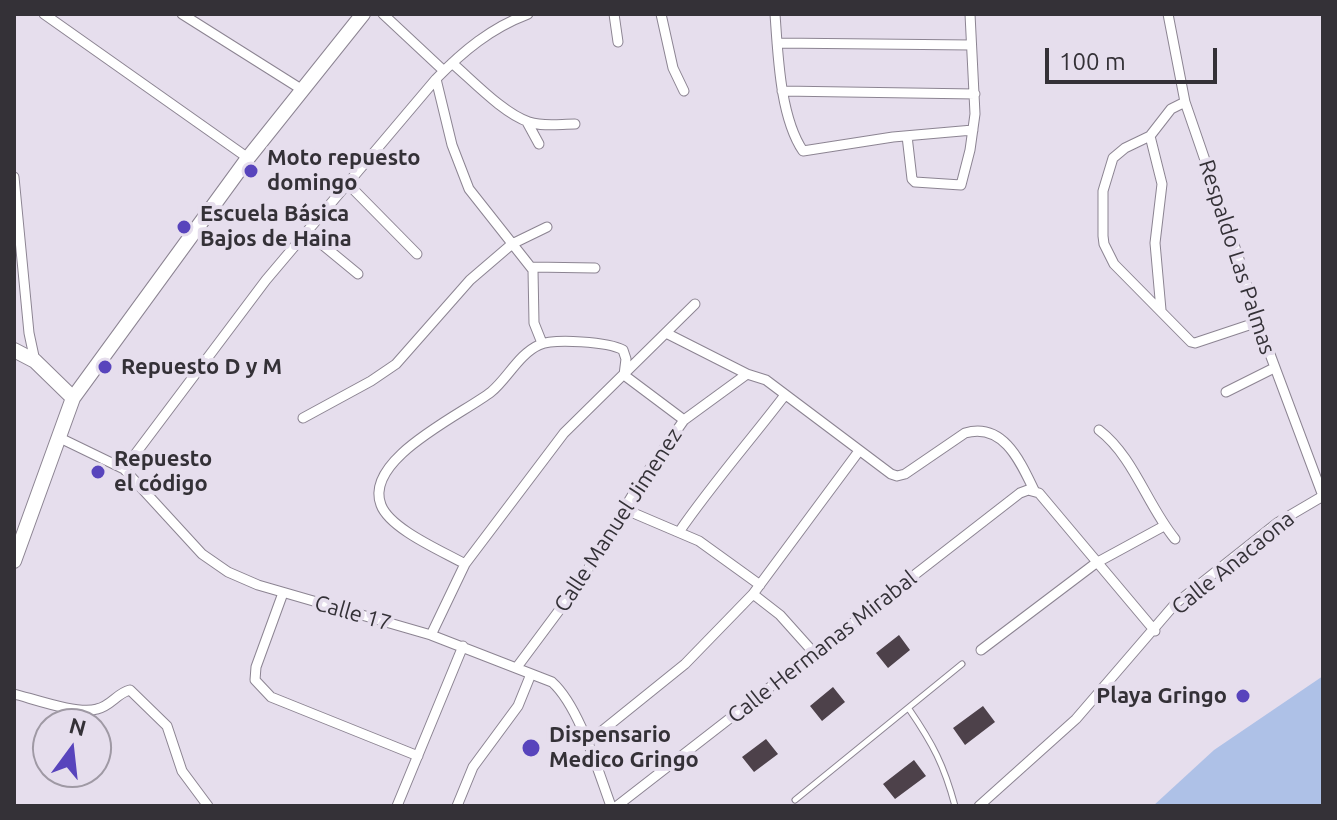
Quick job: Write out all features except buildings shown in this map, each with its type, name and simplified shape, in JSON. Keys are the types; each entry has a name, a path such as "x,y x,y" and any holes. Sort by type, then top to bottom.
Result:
{"main road":[{"path":"14,561 73,398 248,158 363,14"},
{"path":"14,350 35,361 73,398"}],"street":[{"path":"44,14 248,158"},
{"path":"182,14 301,89"},
{"path":"383,14 440,75 462,175 477,201 532,267 534,325 542,343"},
{"path":"124,469 266,280 440,75 494,30 528,14"},
{"path":"614,14 618,42"},
{"path":"661,14 673,68 684,91"},
{"path":"775,14 782,91 805,152 907,136 973,130"},
{"path":"907,136 912,179 920,184 961,185 973,130 975,94 970,14"},
{"name":"Respaldo Las Palmas","path":"1168,14 1185,102 1274,368 1323,496"},
{"path":"777,43 971,45"},
{"path":"452,63 527,122 575,124"},
{"path":"782,91 975,94"},
{"path":"1161,310 1155,243 1162,184 1150,136 1171,109 1185,102"},
{"path":"527,122 539,144"},
{"path":"1150,136 1125,148 1113,158 1103,191 1104,244 1114,264 1193,342 1258,322"},
{"path":"14,177 29,333 35,361"},
{"path":"348,184 417,254"},
{"path":"303,418 396,364 462,288 512,244 547,227"},
{"path":"307,232 358,274"},
{"path":"532,267 595,268"},
{"path":"431,635 465,564 564,433 695,304"},
{"path":"666,333 747,374 766,380 897,476 965,433 976,430 991,432 1008,444 1031,490 1039,493 1155,631"},
{"path":"465,564 395,523 379,502 379,491 387,470 434,427 492,392 532,349 542,343 614,345 623,350 626,359 624,375"},
{"path":"1226,392 1274,368"},
{"name":"Calle Manuel Jimenez","path":"517,667 581,581 624,509 684,420 747,374"},
{"path":"624,375 684,420"},
{"path":"679,532 710,486 740,455 785,395"},
{"path":"1099,430 1110,438 1127,462 1164,526 1175,539"},
{"name":"Calle 17","path":"60,438 124,469 202,554 228,572 283,593 431,635 552,682 563,692 611,806"},
{"path":"587,743 685,664 753,594 859,451"},
{"name":"Calle Hermanas Mirabal","path":"617,806 1020,493 1031,490"},
{"name":"Calle Anacaona","path":"979,806 1076,719 1155,631 1175,604 1277,523 1323,496"},
{"path":"624,509 679,532 724,557 760,585"},
{"path":"981,650 1096,563 1164,526"},
{"path":"283,593 256,667 255,680 261,689 271,697 418,756"},
{"path":"753,594 780,615 814,653"},
{"path":"397,806 463,646"},
{"path":"457,806 473,767 518,706 531,674"},
{"path":"14,694 83,710 97,709 121,692 130,690 167,726 182,771 208,806"}],"lane":[{"path":"795,800 962,664"},
{"path":"909,709 932,742 945,768 955,806"}],"water":[{"path":"1323,676 1323,806 1153,806 1214,750"}],"place":[{"name":"Moto repuesto domingo","path":"251,171"},
{"name":"Escuela Básica Bajos de Haina","path":"184,227"},
{"name":"Repuesto D y M","path":"105,367"},
{"name":"Repuesto el código","path":"98,472"},
{"name":"Playa Gringo","path":"1243,696"},
{"name":"Dispensario Medico Gringo","path":"531,748"}]}
